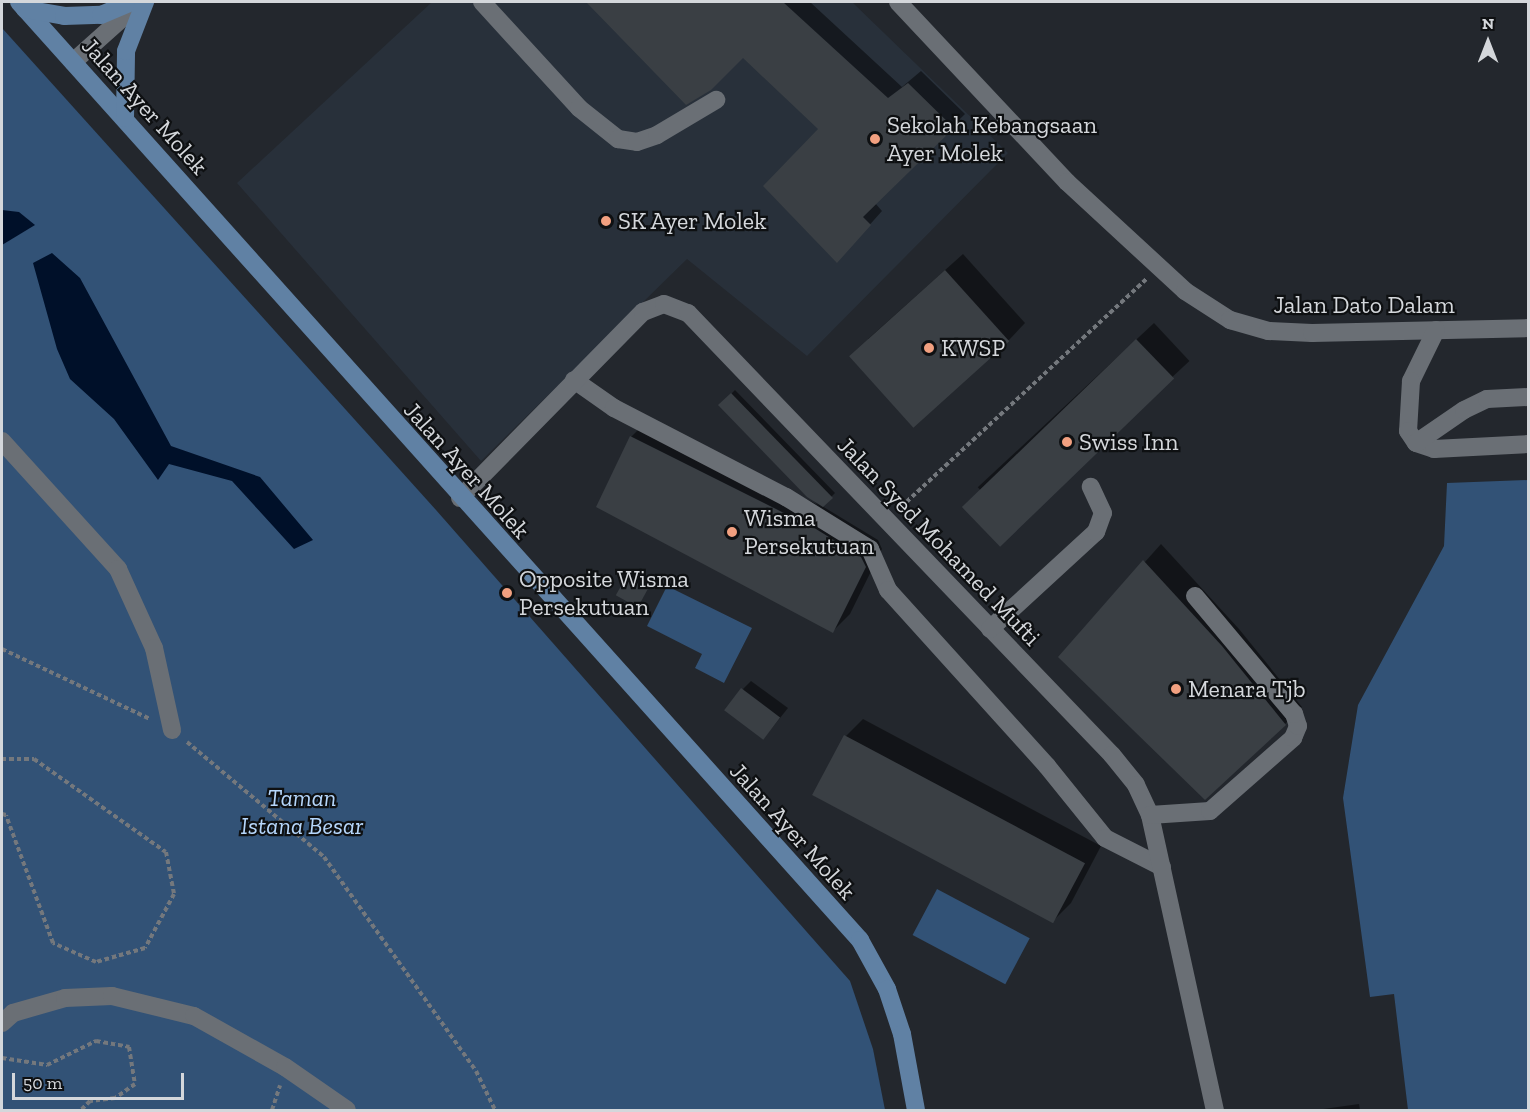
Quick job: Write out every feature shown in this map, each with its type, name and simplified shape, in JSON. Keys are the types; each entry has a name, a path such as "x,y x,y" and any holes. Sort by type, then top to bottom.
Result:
{"main road":[{"path":"22,5 64,16 101,15 132,2"},
{"path":"125,118 126,51 142,2"},
{"name":"Jalan Ayer Molek","path":"22,5 125,118 460,498 860,940 887,989 898,1023 916,1110"}],"street":[{"path":"74,62 142,2"},
{"path":"482,2 579,108 618,139 638,142 657,135 716,100"},
{"name":"Jalan Dato Dalam","path":"898,2 1067,182 1185,291 1230,320 1268,331 1528,328"},
{"name":"Jalan Syed Mohamed Mufti","path":"460,498 643,312 664,304 688,314 1112,755 1136,785 1150,815 1215,1110"},
{"path":"1436,330 1410,390 1408,431 1416,443 1434,449 1528,444"},
{"path":"574,380 614,408 786,497 870,549 888,590 1047,766 1105,838 1162,867"},
{"path":"1416,443 1464,410 1487,399 1528,397"},
{"path":"2,441 118,569 154,648 172,729"},
{"path":"990,629 1096,532 1103,513 1091,488"},
{"path":"1150,815 1210,811 1293,738 1298,726 1294,714 1195,596"},
{"path":"2,1023 13,1013 65,998 112,996 194,1016 285,1066 346,1110"}],"path":[{"path":"886,521 1160,266"},
{"path":"2,649 172,729 324,857 476,1071 495,1110"},
{"path":"2,759 34,759 166,852 174,894 145,948 96,962 53,943 6,815 2,814"},
{"path":"2,1058 47,1065 96,1041 129,1047 135,1084 115,1098 90,1101 81,1110"}],"shaded area":[{"name":"SK Ayer Molek","path":"432,2 852,2 1008,153 807,356 687,259 481,461 237,183"},
{"path":"2,210 19,212 35,225 2,245"},
{"path":"52,253 80,278 171,446 260,477 313,540 294,549 232,481 169,464 158,480 114,419 70,379 57,349 33,263"}],"green space":[{"name":"Taman Istana Besar","path":"2,28 436,510 850,981 873,1049 885,1110 2,1110"},
{"path":"1528,480 1528,1110 1408,1110 1394,994 1370,997 1343,798 1358,705 1444,546 1447,483"},
{"path":"667,586 752,628 724,683 695,668 702,654 647,626"},
{"path":"937,889 1030,938 1005,984 913,935"}],"building":[{"name":"Sekolah Kebangsaan Ayer Molek","path":"586,2 783,2 888,98 908,83 954,128 863,217 871,225 837,263 763,186 818,129 743,58 711,90 686,105"},
{"name":"KWSP","path":"945,270 1009,341 913,428 849,356"},
{"name":"Swiss Inn","path":"1136,339 1174,379 1000,547 962,507"},
{"path":"731,393 833,498 823,507 807,497 718,405"},
{"name":"Wisma Persekutuan","path":"630,436 816,529 861,557 866,567 833,633 596,507"},
{"name":"Menara Tjb","path":"1143,560 1222,646 1286,725 1205,800 1058,657"},
{"path":"626,577 648,589 638,607 616,595"},
{"path":"741,688 780,717 763,740 724,710"},
{"path":"844,735 1085,863 1053,923 812,795"}],"place":[{"name":"Sekolah Kebangsaan Ayer Molek","path":"875,139"},
{"name":"SK Ayer Molek","path":"606,221"},
{"name":"KWSP","path":"929,348"},
{"name":"Swiss Inn","path":"1067,442"},
{"name":"Wisma Persekutuan","path":"732,532"},
{"name":"Opposite Wisma Persekutuan","path":"507,593"},
{"name":"Menara Tjb","path":"1176,689"}]}
